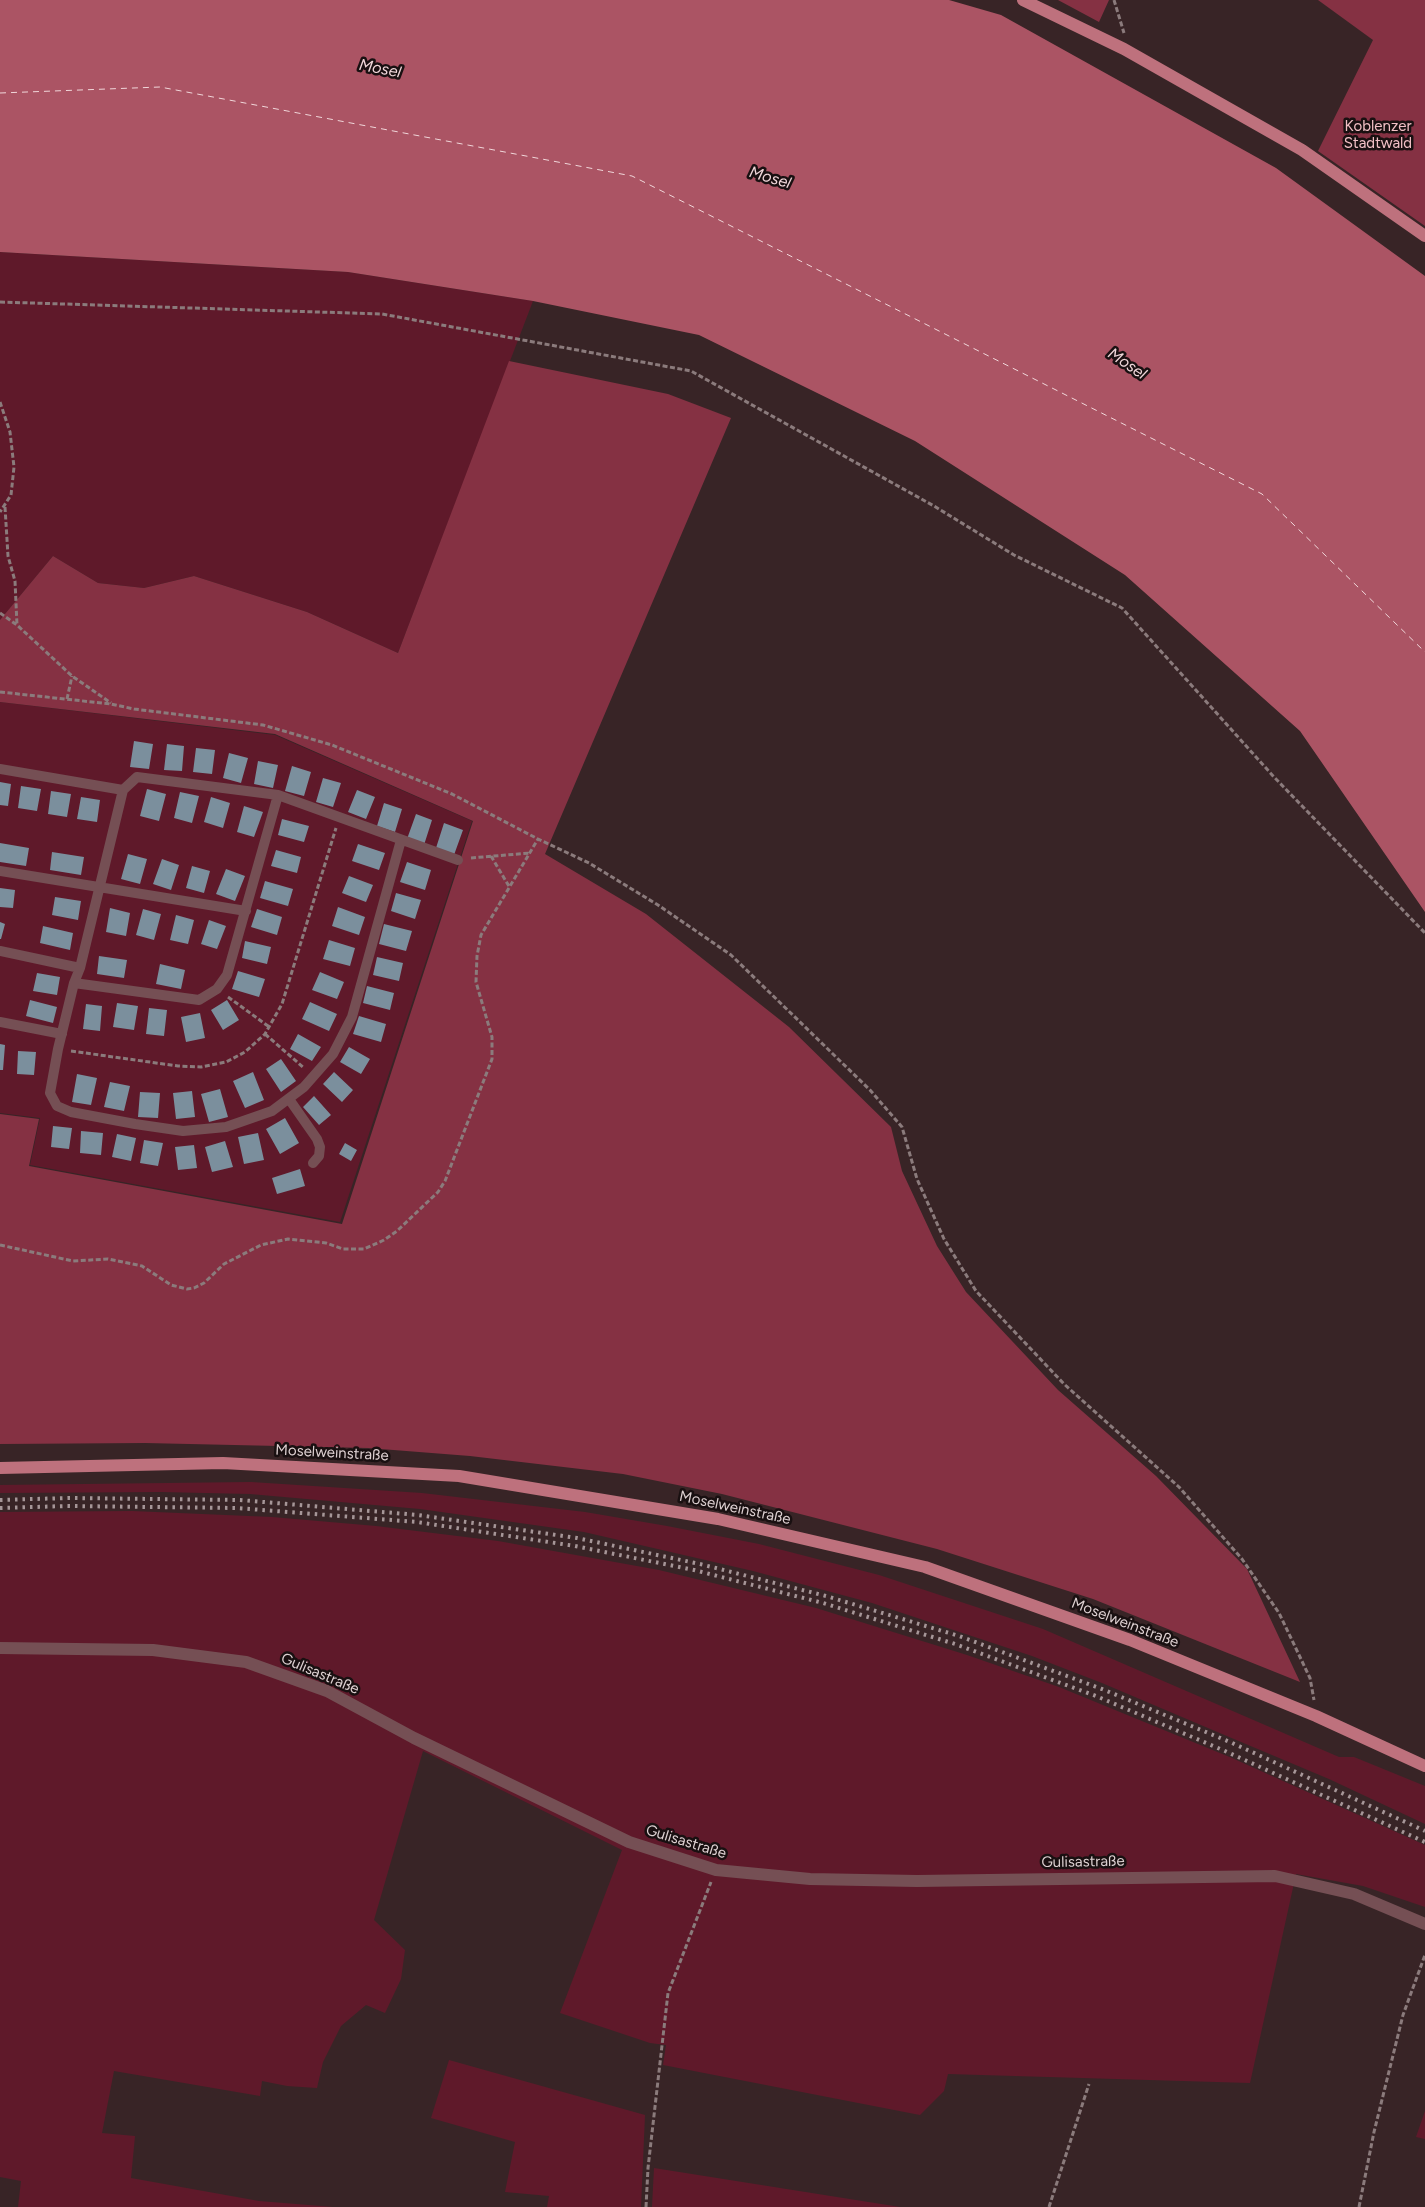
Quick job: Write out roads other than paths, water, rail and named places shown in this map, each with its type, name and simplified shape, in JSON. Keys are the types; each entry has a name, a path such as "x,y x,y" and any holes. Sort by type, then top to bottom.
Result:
{"main road":[{"path":"1023,0 1124,49 1302,150 1425,236"},
{"name":"Moselweinstraße","path":"0,1468 223,1463 459,1476 718,1519 925,1567 1130,1640 1316,1716 1425,1766"}],"street":[{"name":"Gulisastraße","path":"0,1648 153,1650 246,1662 328,1691 414,1738 629,1842 716,1870 810,1879 917,1881 1275,1876 1354,1894 1425,1924"}],"lane":[{"path":"0,769 123,790"},
{"path":"401,840 352,1017 333,1054 304,1087 289,1099 272,1111 226,1127 183,1131 72,1112 57,1106 50,1093 74,982 80,968 123,790 137,776 278,795 458,860"},
{"path":"74,982 199,1000 217,989 227,975 278,795"},
{"path":"0,871 246,911"},
{"path":"0,950 80,968"},
{"path":"0,1022 62,1034"},
{"path":"289,1099 318,1139 320,1147 319,1156 314,1163"}],"water":[{"name":"Mosel","path":"0,0 949,0 1001,15 1276,168 1425,276 1425,912 1300,731 1125,575 915,441 699,335 533,301 348,272 0,252"}],"railway":[{"path":"0,1500 68,1498 240,1500 418,1515 577,1538 700,1564 826,1596 959,1636 1102,1689 1230,1742 1425,1831"},
{"path":"0,1508 67,1506 237,1508 417,1522 575,1546 694,1570 823,1603 955,1644 1096,1696 1225,1751 1425,1842"}],"park label":[{"name":"Koblenzer Stadtwald","path":"1378,136"}]}
